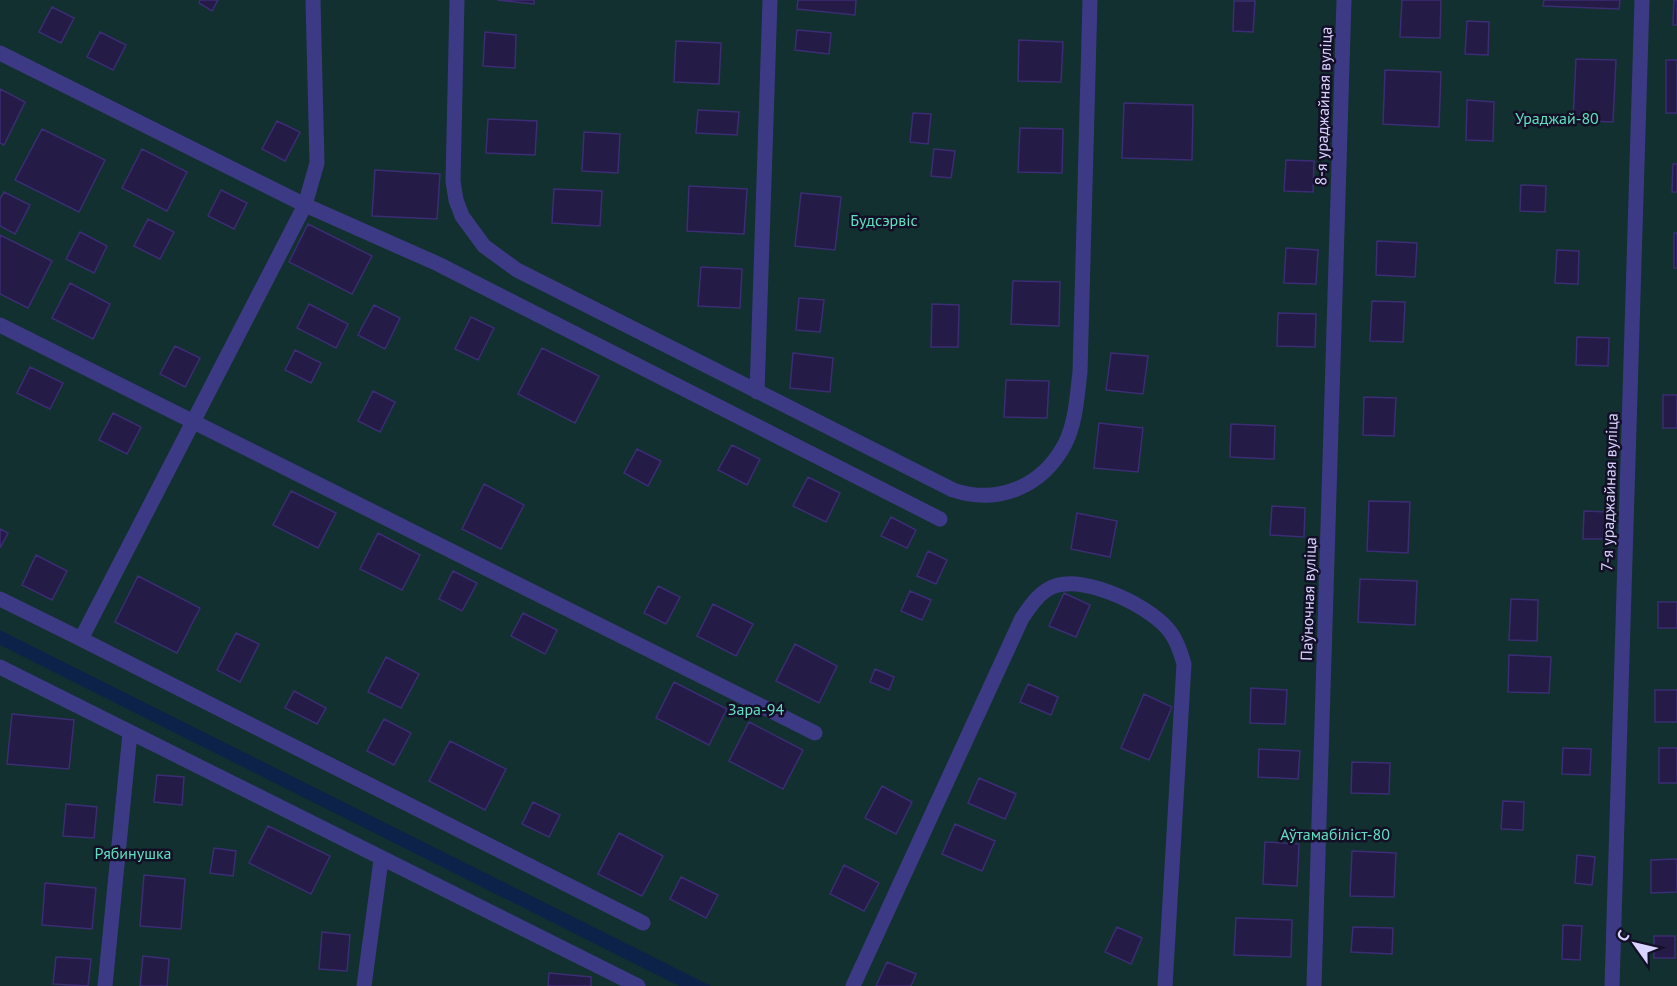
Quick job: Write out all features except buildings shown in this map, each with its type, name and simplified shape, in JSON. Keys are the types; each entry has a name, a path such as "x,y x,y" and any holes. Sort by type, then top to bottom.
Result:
{"lane":[{"path":"81,639 305,205 317,163 313,0"},
{"path":"457,0 453,181 456,200 472,232 500,260 757,392 953,489 970,495 991,497 1011,493 1033,482 1052,463 1065,444 1073,421 1080,372 1090,0"},
{"path":"757,392 770,0"},
{"name":"8-я ураджайная вуліца","path":"1338,212 1344,0"},
{"name":"7-я ураджайная вуліца","path":"1612,986 1642,0"},
{"path":"0,54 305,205 438,264 940,519"},
{"name":"Паўночная вуліца","path":"1314,986 1338,212"},
{"path":"0,325 815,733"},
{"path":"853,986 1022,618 1040,594 1053,586 1068,582 1100,589 1157,619 1170,632 1179,647 1184,664 1165,986"},
{"path":"0,599 643,923"},
{"path":"0,667 619,982 638,986"},
{"path":"105,986 130,733"},
{"path":"364,986 381,860"}],"green space":[{"path":"0,0 1677,0 1677,986 0,986"}],"water":[{"path":"0,630 711,986 679,986 0,645"}],"park label":[{"name":"Ураджай-80","path":"1557,118"},
{"name":"Будсэрвіс","path":"884,220"},
{"name":"Зара-94","path":"756,709"},
{"name":"Аўтамабіліст-80","path":"1335,834"},
{"name":"Рябинушка","path":"133,853"}]}
